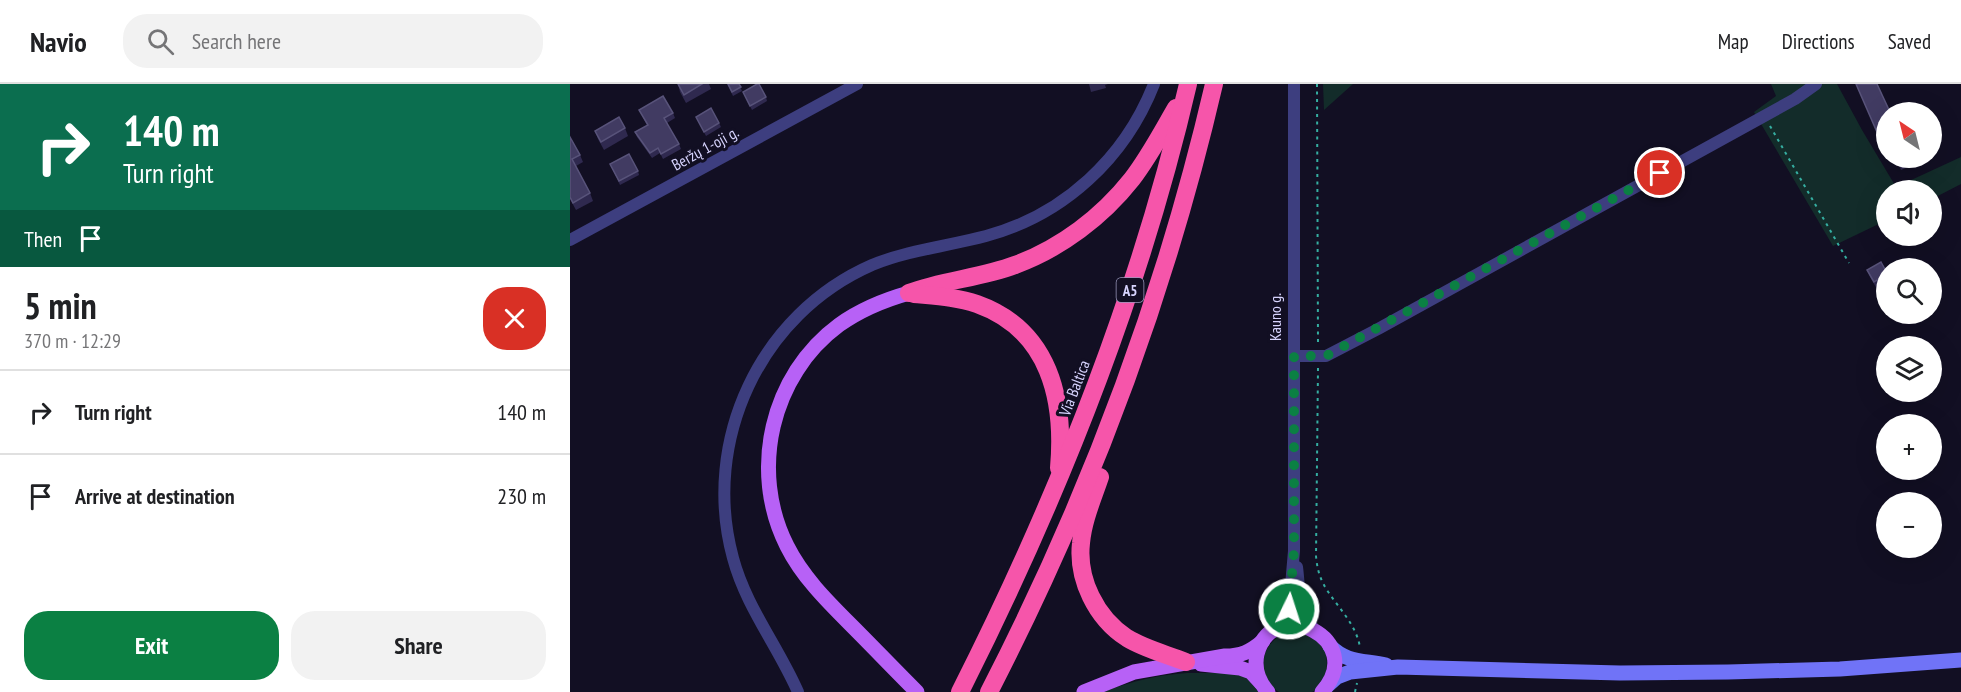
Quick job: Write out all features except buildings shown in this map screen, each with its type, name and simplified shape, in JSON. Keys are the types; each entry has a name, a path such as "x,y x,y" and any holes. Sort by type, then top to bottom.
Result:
{"highway":[{"name":"A5","path":"989,692 1039,591 1072,515 1132,362 1183,203 1214,84"},
{"path":"909,293 928,286 1015,265 1079,231 1118,196 1133,177 1187,87"},
{"name":"Via Baltica","path":"960,692 1001,610 1058,484 1104,365 1159,195 1187,87"},
{"path":"909,293 944,297 979,305 1011,322 1037,350 1050,374 1059,405 1061,450 1058,484"},
{"path":"1132,362 1120,419 1085,521 1081,561 1090,595 1111,625 1125,637 1141,645 1186,662"}],"main road":[{"path":"909,293 889,299 854,315 812,350 790,381 778,407 771,436 768,473 776,519 796,562 818,591 917,692"},
{"path":"1084,692 1134,672 1224,656 1237,656 1251,651 1275,630 1295,624 1315,630 1339,655 1359,666 1620,673 1728,672 1840,669 1961,660"},
{"path":"1263,641 1256,662 1257,673 1265,688"},
{"path":"1325,689 1334,666 1334,656 1330,646"},
{"path":"1186,662 1240,668 1251,672 1265,688"},
{"path":"1325,689 1337,677 1359,666"}],"street":[{"name":"Beržų 1-oji g.","path":"570,240 857,84"},
{"path":"798,692 754,612 739,579 725,519 724,478 730,435 746,389 757,369 770,348 798,315 833,287 851,276 912,252 965,241 1010,228 1032,219 1068,198 1100,170 1114,154 1140,117 1154,84"},
{"name":"Kauno g.","path":"1275,630 1285,620 1289,609 1294,551 1294,84"},
{"path":"1294,356 1326,356 1378,329 1795,99 1816,84"},
{"name":"Kauno g.","path":"1294,551 1302,608 1306,620 1315,630"}],"path":[{"path":"1317,84 1316,556 1318,571 1324,585 1357,635 1360,645 1355,692"},
{"path":"1764,116 1849,263"}],"green space":[{"path":"1323,84 1353,84 1324,110"},
{"path":"1771,84 1837,84 1876,153 1876,168 1885,168 1892,180 1876,180 1876,225 1833,246 1754,112 1776,96"},
{"path":"1961,157 1961,184 1942,194 1942,180 1911,180 1942,168 1942,166"},
{"path":"1294,631 1316,639 1325,650 1327,666 1325,674 1318,688 1312,692 1279,692 1265,675 1264,656 1268,647 1283,634"},
{"path":"1187,673 1232,673 1246,677 1259,692 1104,692 1145,679"}],"route":[{"path":"1289,609 1294,551 1294,356 1326,356 1660,173"}]}
